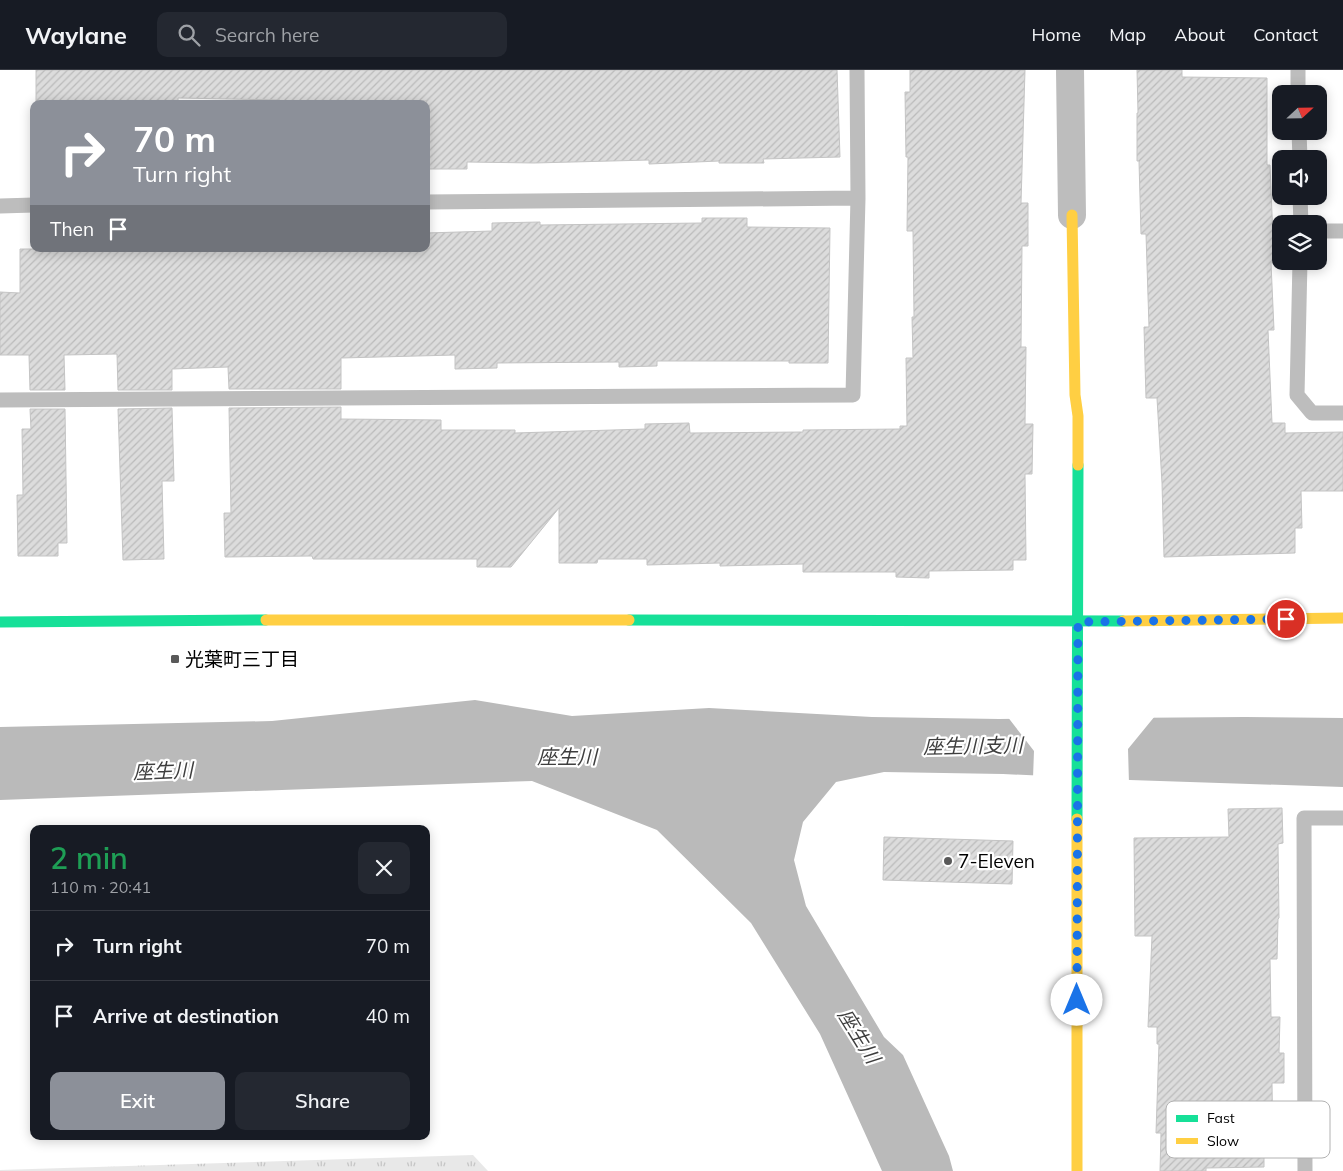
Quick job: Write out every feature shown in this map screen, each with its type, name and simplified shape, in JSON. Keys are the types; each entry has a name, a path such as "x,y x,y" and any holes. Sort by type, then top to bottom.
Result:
{"street":[{"path":"1070,70 1075,395 1078,416 1077,1171"},
{"path":"0,622 406,619 1078,622 1343,618"}],"lane":[{"path":"0,400 853,395 858,198 857,70"},
{"path":"1298,70 1298,85"},
{"path":"430,202 858,198"},
{"path":"0,206 30,206"},
{"path":"1327,231 1343,231"},
{"path":"1300,270 1297,395 1312,414 1343,413"},
{"path":"1305,1101 1304,818 1343,818"},
{"path":"1305,1158 1305,1171"}],"green space":[{"path":"473,1155 488,1171 0,1171 0,1170"}],"water":[{"path":"475,700 572,716 709,708 872,717 999,719 1343,718 1343,787 1003,774 884,772 836,782 803,822 794,860 806,906 884,1037 903,1055 949,1156 953,1171 882,1171 820,1034 751,923 657,830 532,781 0,800 0,727 272,721"}],"pier":[{"path":"1007,716 1155,716 1128,749 1129,783 1033,778 1034,751"}],"building":[{"path":"36,70 837,70 840,157 763,159 764,163 719,163 719,161 649,164 649,160 534,163 467,162 467,169 430,169 430,100 178,98 178,100 36,100"},
{"path":"910,70 1025,70 1021,203 1028,203 1028,246 1022,246 1021,347 1026,347 1025,424 1033,424 1032,474 1025,474 1026,560 1013,560 1013,570 929,571 929,578 896,577 896,572 803,572 803,564 720,566 720,563 647,565 647,559 598,559 597,563 559,563 559,508 511,567 477,567 477,559 313,559 312,556 225,557 224,513 231,513 229,408 341,407 341,419 441,420 441,430 515,430 515,433 645,429 645,424 689,423 690,433 900,429 900,426 907,426 906,358 913,358 912,317 914,317 913,231 907,231 908,157 906,157 905,92 910,92"},
{"path":"1137,70 1182,70 1182,77 1267,78 1267,165 1270,165 1274,330 1268,330 1272,423 1285,423 1285,433 1343,432 1343,491 1301,491 1302,528 1295,528 1295,553 1164,557 1157,398 1146,398 1144,327 1149,327 1146,234 1141,234 1139,161 1137,161"},
{"path":"702,218 747,218 747,227 830,228 828,363 789,363 789,361 657,361 657,366 619,367 619,362 497,363 497,368 455,369 455,355 341,358 341,389 229,389 228,367 172,369 172,390 118,390 117,354 64,355 65,390 30,390 29,355 0,355 0,292 20,293 20,249 30,249 30,252 430,252 430,233 492,231 492,223 540,222 540,225 702,223"},
{"path":"172,408 174,481 162,481 164,559 123,560 118,409"},
{"path":"30,409 65,409 67,543 58,543 58,556 18,556 17,495 23,495 22,429 31,429"},
{"path":"1282,808 1283,843 1278,844 1279,918 1277,959 1270,959 1271,1017 1280,1017 1279,1053 1284,1053 1284,1083 1272,1083 1272,1101 1166,1101 1166,1158 1264,1158 1264,1167 1206,1168 1206,1171 1160,1171 1161,1133 1156,1133 1159,1044 1157,1044 1157,1027 1148,1027 1152,936 1135,936 1134,838 1229,837 1228,809"},
{"name":"7-Eleven","path":"884,837 1013,841 1012,884 883,880"}],"traffic: fast":[{"path":"1077,819 1078,465"},
{"path":"0,622 266,620"},
{"path":"629,620 1123,621"}],"traffic: slow":[{"path":"1072,215 1078,465"},
{"path":"1123,621 1343,618"},
{"path":"266,620 629,620"},
{"path":"1077,819 1077,1171"}],"place":[{"name":"光葉町三丁目","path":"175,659"},
{"name":"7-Eleven","path":"948,861"}],"route":[{"path":"1077,1000 1078,622 1286,619"}],"water label":[{"name":"座生川支川","path":"973,746"},
{"name":"座生川","path":"567,757"},
{"name":"座生川","path":"163,771"},
{"name":"座生川","path":"859,1036"}]}
